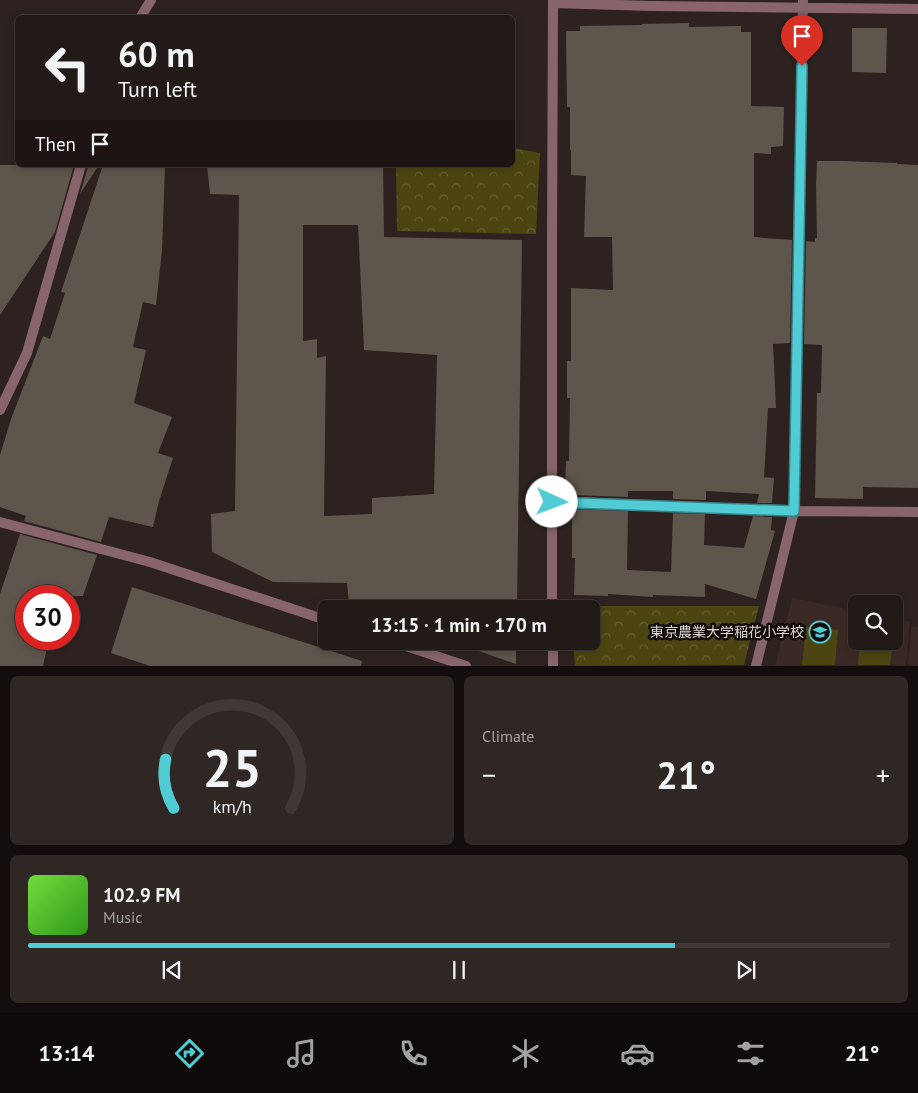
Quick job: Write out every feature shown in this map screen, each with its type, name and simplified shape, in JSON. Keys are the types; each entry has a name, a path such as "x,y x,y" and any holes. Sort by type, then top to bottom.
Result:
{"street":[{"path":"142,15 151,0"},
{"path":"552,600 553,2 651,6 803,4 918,9"},
{"path":"756,666 794,511 803,4"},
{"path":"0,410 27,353 80,167"},
{"path":"552,502 794,511 918,512"},
{"path":"0,522 150,562 318,617"},
{"path":"418,650 460,665"},
{"path":"553,650 553,666"}],"shaded area":[{"name":"東京農業大学稲花小学校","path":"792,598 848,609 848,650 903,650 903,621 910,622 906,665 775,666"},
{"path":"912,626 918,627 918,665 908,665"}],"green space":[{"path":"515,148 540,153 536,234 397,231 396,167 515,167"},
{"path":"600,606 759,606 744,665 575,666 574,650 600,650"},
{"path":"806,627 838,630 835,665 802,665"},
{"path":"859,650 892,650 890,665 858,665"}],"building":[{"path":"689,23 689,27 741,26 741,32 751,32 751,106 784,107 783,146 771,147 771,154 754,153 754,237 792,240 790,343 773,344 776,408 768,408 764,477 774,478 772,503 757,503 759,494 706,491 706,500 673,499 673,491 628,491 628,497 573,495 573,487 565,487 566,461 569,461 570,398 567,398 567,361 571,361 571,288 613,290 612,237 584,237 586,176 571,175 570,107 567,107 566,31 580,31 580,26"},
{"path":"852,28 887,28 886,73 852,72"},
{"path":"817,161 918,165 918,488 863,487 863,499 815,498 817,393 821,393 822,345 804,344 806,241 815,242 815,238 817,238"},
{"path":"0,165 15,165 15,167 73,167 55,232 0,315"},
{"path":"88,167 98,167 80,194"},
{"path":"102,167 165,167 162,251 156,305 143,302 133,347 146,350 134,403 172,417 158,453 173,458 153,527 109,517 101,542 24,521 26,516 0,507 0,455 11,419 43,336 50,339 65,293 61,292"},
{"path":"207,167 383,167 384,237 522,240 517,600 349,600 347,583 273,582 212,552 211,514 235,511 239,195 210,194","holes":["303,225 358,225 364,350 437,355 434,494 372,498 372,514 324,516 326,356 317,358 317,339 303,341"]},
{"path":"572,509 628,511 627,570 671,572 673,513 705,514 704,545 744,548 753,516 772,517 771,530 775,531 756,599 705,584 705,597 653,595 653,597 608,594 608,596 574,595 575,558 572,558"},
{"path":"20,534 97,555 83,596 80,596 80,585 15,585 15,650 47,650 43,666 0,666 0,594"},
{"path":"132,587 318,647 318,650 328,650 362,661 361,666 150,666 111,653"},
{"path":"476,650 516,650 516,664"}],"place":[{"name":"東京農業大学稲花小学校","path":"820,632"}],"route":[{"path":"552,502 794,511 802,66"}]}
